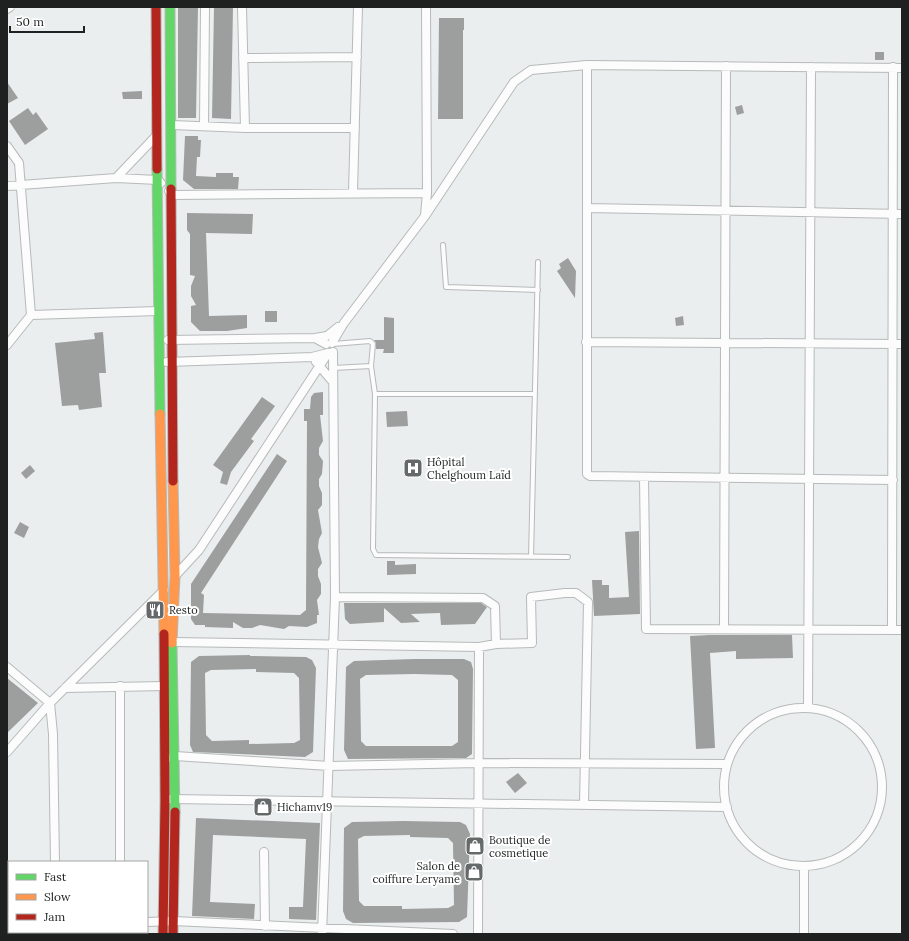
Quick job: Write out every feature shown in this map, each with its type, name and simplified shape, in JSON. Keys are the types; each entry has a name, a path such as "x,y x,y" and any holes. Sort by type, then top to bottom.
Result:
{"main road":[{"path":"156,7 158,311 165,800 162,934"},
{"path":"170,7 175,576 172,642 175,756 173,934"}],"street":[{"path":"204,126 205,7"},
{"path":"242,7 244,128"},
{"path":"353,192 358,7"},
{"path":"425,216 427,193 426,7"},
{"path":"243,58 356,57"},
{"path":"587,65 587,474 725,478 892,480"},
{"path":"7,752 50,703 163,590 199,550 344,323 425,216 514,82 531,70 587,65 898,67 893,213 892,630"},
{"path":"724,629 726,66"},
{"path":"808,708 811,67"},
{"path":"172,125 244,128 355,128"},
{"path":"116,178 158,135"},
{"path":"7,146 19,163 31,315 7,346"},
{"path":"7,186 116,178 158,180 172,195 353,192 427,193"},
{"path":"587,208 902,214"},
{"path":"31,315 158,311"},
{"path":"159,341 316,338 327,336 344,323"},
{"path":"316,338 330,347 333,368 335,597 322,931"},
{"path":"586,342 902,344"},
{"path":"159,362 312,357 330,347"},
{"path":"312,357 333,382"},
{"path":"644,476 646,629 902,630"},
{"path":"172,642 479,647 496,644 532,643 531,597 576,593 588,602 584,805"},
{"path":"335,597 483,598 495,606 496,644"},
{"path":"478,934 480,804 479,647"},
{"path":"7,667 50,703 53,734 55,861"},
{"path":"120,686 120,861"},
{"path":"65,688 164,686"},
{"path":"808,708 837,715 860,732 876,756 881,770 883,788 880,806 874,822 865,837 853,849 838,858 822,864 804,866 789,865 761,855 739,834 726,807 724,786 728,764 734,748 745,734 758,722 774,714 791,709 808,708"},
{"path":"164,761 175,756 329,766 479,763 728,764"},
{"path":"165,800 175,798 326,802 726,807"},
{"path":"264,852 265,926"},
{"path":"804,866 804,934"},
{"path":"148,922 173,921 322,931 453,934"}],"lane":[{"path":"443,245 446,287 538,290"},
{"path":"531,556 538,262"},
{"path":"330,347 370,341 373,344 371,366 375,394 373,549 376,555 568,557"},
{"path":"333,368 371,366"},
{"path":"375,394 535,394"}],"building":[{"path":"178,7 198,7 196,118 178,118"},
{"path":"214,7 233,7 231,119 212,118"},
{"path":"439,18 464,18 463,119 438,119"},
{"path":"875,52 884,52 884,60 875,60"},
{"path":"7,82 18,98 7,104"},
{"path":"142,91 142,99 123,99 122,92"},
{"path":"742,105 744,113 737,115 735,107"},
{"path":"28,108 33,115 36,112 48,129 25,145 9,121"},
{"path":"185,136 198,136 198,140 201,140 200,157 197,157 196,176 216,177 216,173 233,173 233,177 239,177 238,189 194,189 183,180"},
{"path":"187,213 253,214 252,234 206,233 209,316 247,315 247,328 227,331 200,331 191,322 191,306 196,305 191,296 191,286 195,276 190,275 190,234 187,230"},
{"path":"568,258 576,271 575,298 557,271 561,268 559,264"},
{"path":"265,311 277,311 277,322 265,322"},
{"path":"683,316 684,325 676,326 675,318"},
{"path":"384,317 394,318 394,353 383,353 384,349 376,349 376,343 374,340 384,340"},
{"path":"103,332 106,373 99,373 102,407 79,410 78,405 62,406 55,343 95,339 94,333"},
{"path":"323,392 323,415 320,415 323,441 319,448 319,455 323,461 322,474 319,479 319,486 322,493 322,505 318,510 322,533 319,539 318,547 322,563 318,569 321,594 317,600 319,615 317,615 317,623 307,627 289,626 284,629 260,625 252,628 243,628 233,622 233,628 205,627 205,625 195,625 191,619 191,584 277,454 287,461 201,593 204,595 203,613 300,615 306,610 307,421 304,421 304,409 310,409 311,397 314,393"},
{"path":"262,397 275,406 251,439 254,441 231,472 227,485 220,483 223,472 213,465"},
{"path":"407,411 408,426 387,427 386,412"},
{"path":"30,465 35,471 26,479 21,473"},
{"path":"20,522 29,527 24,538 14,533"},
{"path":"639,531 640,614 594,616 592,580 602,580 602,585 609,585 609,598 629,597 625,532"},
{"path":"387,561 395,561 395,565 416,564 416,574 387,575"},
{"path":"344,603 481,603 487,607 475,624 441,625 440,613 411,614 420,622 401,623 384,608 384,622 350,624 345,619"},
{"path":"792,635 793,658 736,659 736,651 710,653 715,748 696,749 690,636"},
{"path":"250,655 306,657 312,660 316,668 313,752 305,757 193,752 190,745 191,662 199,656","holes":["256,669 256,672 294,673 299,678 300,740 294,743 249,744 249,740 212,741 206,735 205,673 211,670"]},
{"path":"464,659 471,662 473,669 472,754 466,758 348,759 344,750 346,667 354,661","holes":["366,675 452,675 458,680 458,742 452,746 366,746 361,741 360,679"]},
{"path":"7,678 38,703 7,733"},
{"path":"518,773 527,783 515,793 506,782"},
{"path":"196,818 320,823 316,920 289,919 289,907 303,907 306,839 213,835 210,902 255,904 254,919 192,916"},
{"path":"352,822 460,822 466,825 470,834 467,917 459,922 353,923 346,919 343,911 344,828","holes":["410,835 410,837 448,838 453,843 454,905 448,908 402,909 402,906 364,906 359,901 358,839 364,836"]}],"traffic: fast":[{"path":"170,7 171,189"},
{"path":"157,169 160,414"},
{"path":"172,643 175,812"}],"traffic: slow":[{"path":"160,414 164,634"},
{"path":"172,643 175,576 173,481"}],"traffic: jam":[{"path":"156,7 157,169"},
{"path":"171,189 173,481"},
{"path":"163,934 165,800 164,634"},
{"path":"173,934 175,812"}],"place":[{"name":"Hôpital Chelghoum Laïd","path":"413,468"},
{"name":"Resto","path":"155,610"},
{"name":"Hichamv19","path":"263,807"},
{"name":"Boutique de cosmetique","path":"475,846"},
{"name":"Salon de coiffure Leryame","path":"474,872"}]}
